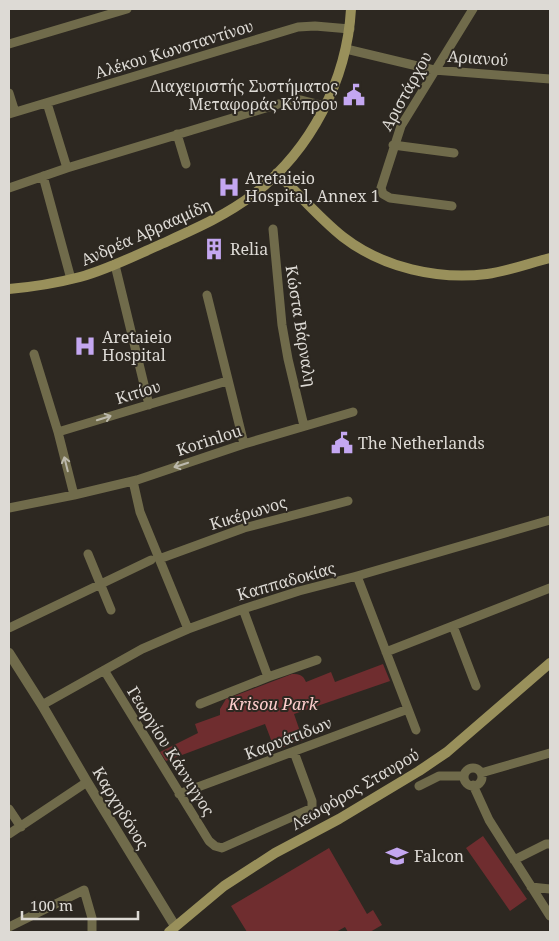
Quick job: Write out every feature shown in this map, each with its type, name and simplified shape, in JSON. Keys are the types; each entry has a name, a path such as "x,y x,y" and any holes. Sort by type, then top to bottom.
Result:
{"main road":[{"name":"Ανδρέα Αβρααμίδη","path":"9,290 71,279 115,265 223,215 254,194 278,173 295,154 312,130 325,106 337,79 346,49 351,9"},
{"path":"278,173 344,238 374,255 414,270 431,274 471,276 506,270 550,258"},
{"name":"Λεωφόρος Σταυρού","path":"172,929 224,886 275,853 339,819 446,752 550,663"}],"street":[{"path":"9,44 63,26 127,9"},
{"name":"Αριστάρχου","path":"452,206 390,198 383,194 381,188 401,126 472,9"},
{"name":"Αλέκου Κωνσταντίνου","path":"12,113 298,27 315,26 350,29"},
{"name":"Αριανού","path":"346,49 434,70 550,79"},
{"path":"9,93 12,113"},
{"path":"9,188 67,168 292,100 301,100 325,106"},
{"path":"47,103 67,168"},
{"path":"177,134 186,164"},
{"path":"393,146 454,153"},
{"path":"43,176 71,279"},
{"name":"Κώστα Βάρναλη","path":"273,229 286,350 304,426"},
{"path":"115,265 150,405"},
{"path":"207,296 244,444"},
{"path":"34,354 58,432 74,495"},
{"name":"Κιτίου","path":"58,432 227,381"},
{"name":"Korinlou","path":"9,508 133,481 244,444 353,412"},
{"path":"133,481 140,512 155,559 188,629"},
{"name":"Κικέρωνος","path":"9,628 100,583 155,559 244,528 348,501"},
{"name":"Καππαδοκίας","path":"42,705 142,649 188,629 299,590 357,576 550,520"},
{"path":"88,554 112,610"},
{"path":"357,576 416,730"},
{"path":"386,652 550,588"},
{"path":"243,609 268,677"},
{"path":"452,626 476,686"},
{"name":"Καρχηδόνος","path":"9,653 42,705 172,929"},
{"path":"200,704 317,660"},
{"name":"Γεωργίου Κάννιγγος","path":"104,670 179,794 209,841 215,846 222,848 312,808 312,801 294,752"},
{"name":"Καρυάτιδων","path":"179,794 408,709"},
{"path":"480,774 550,753"},
{"path":"473,786 480,781 480,774 477,769 471,768 466,771 465,781 473,786 490,820 550,916"},
{"path":"419,786 439,776 464,776"},
{"path":"9,834 87,782"},
{"path":"9,809 21,827"},
{"path":"514,860 546,844 550,844"},
{"path":"531,887 550,889"},
{"path":"9,927 84,890 92,918 92,932"}],"green space":[{"name":"Krisou Park","path":"383,664 390,681 294,714 303,740 275,750 265,724 166,761 160,752 198,733 195,724 220,715 220,709 226,699 292,674 301,675 306,682 331,672 335,682"},
{"path":"483,836 527,899 510,911 466,848"},
{"path":"329,848 367,914 373,910 382,925 370,932 348,932 345,927 336,932 247,932 231,906"}],"place":[{"name":"Διαχειριστής Συστήματος Μεταφοράς Κύπρου","path":"354,95"},
{"name":"Aretaieio Hospital, Annex 1","path":"229,187"},
{"name":"Relia","path":"214,249"},
{"name":"Aretaieio Hospital","path":"85,346"},
{"name":"The Netherlands","path":"342,443"},
{"name":"Falcon","path":"397,856"}]}
